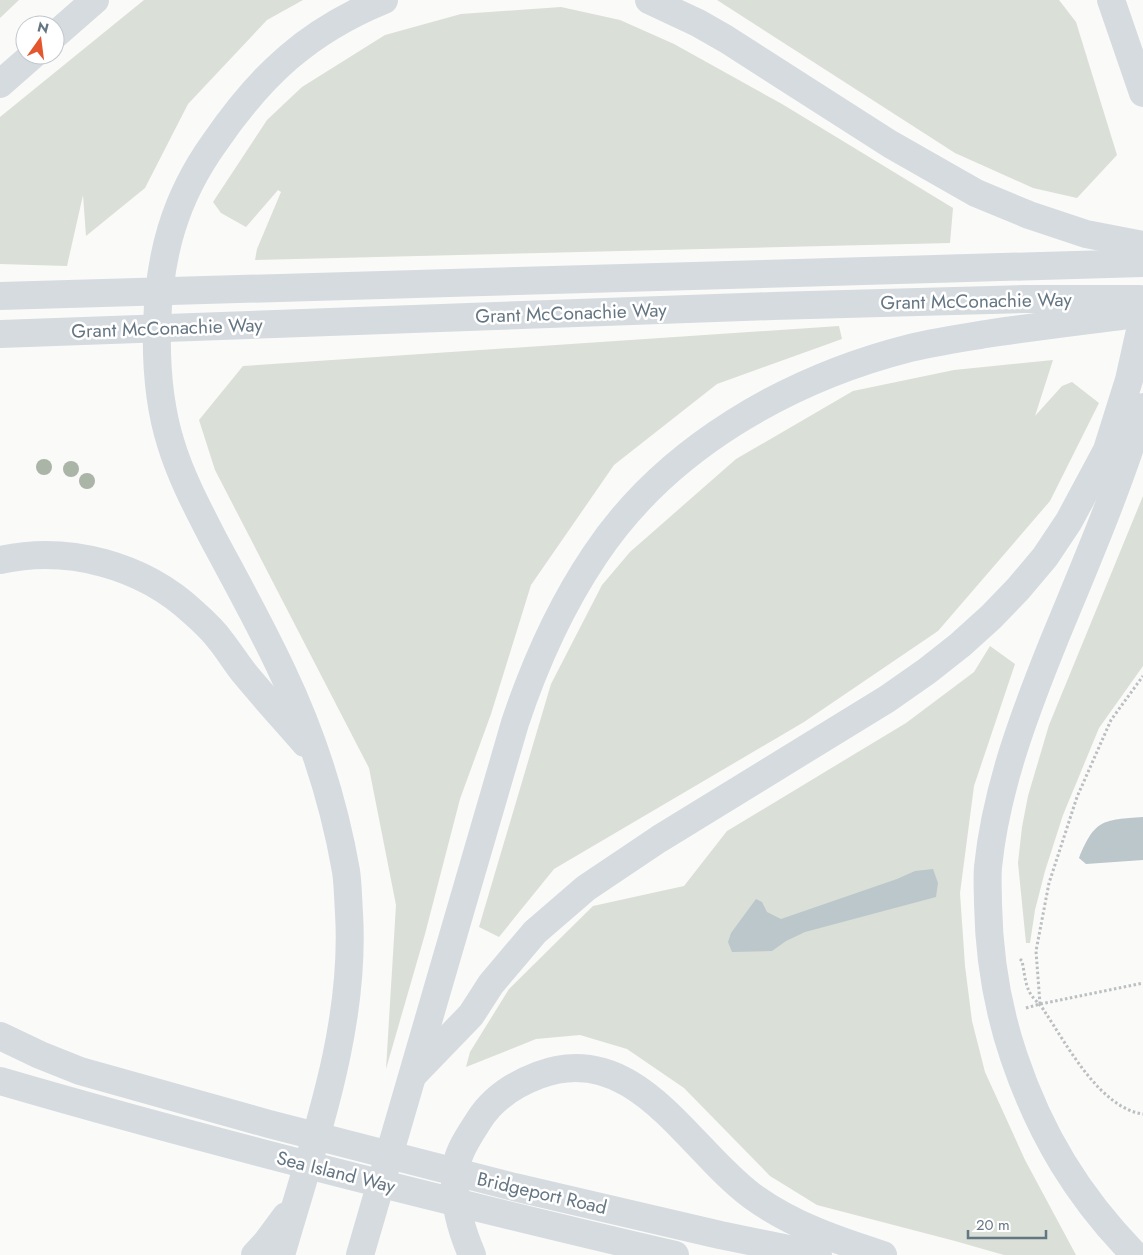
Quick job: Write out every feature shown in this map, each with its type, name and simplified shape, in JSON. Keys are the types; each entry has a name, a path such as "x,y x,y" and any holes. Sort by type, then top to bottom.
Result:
{"main road":[{"path":"65,26 95,0"},
{"path":"281,1255 325,1103 344,1022 349,982 350,939 346,876 335,815 300,710 185,481 170,443 160,398 156,354 159,281 172,225 186,188 205,155 244,102 266,77 315,36 343,19 384,0"},
{"path":"649,0 719,35 890,144 976,193 1029,216 1086,234 1143,245"},
{"path":"1112,0 1143,93"},
{"path":"0,84 22,65"},
{"name":"Grant McConachie Way","path":"0,296 1143,263"},
{"name":"Grant McConachie Way","path":"0,334 773,306 1023,299 1143,300"},
{"path":"360,1255 514,722 532,672 561,611 578,582 605,541 636,503 689,455 718,434 771,401 838,371 912,348 953,340 1143,315 1129,380 1107,450 1069,521 1045,557 1018,589 960,645 888,699 659,839 586,888 535,932 491,984 471,1015 412,1076"},
{"path":"1135,1255 1082,1195 1038,1118 1021,1078 1007,1038 996,995 988,938 988,870 992,832 1001,791 1021,725 1110,500 1143,406"},
{"path":"0,560 16,556 55,555 91,559 128,570 163,588 194,612 220,639 244,672 316,755"},
{"name":"Bridgeport Road","path":"0,1036 80,1071 269,1124 514,1187 720,1235 818,1255"},
{"path":"472,1255 460,1220 454,1189 457,1162 467,1139 481,1117 500,1096 521,1082 546,1072 572,1068 596,1070 619,1077 641,1090 750,1194 778,1214 808,1228 882,1255"},
{"name":"Sea Island Way","path":"0,1081 261,1153 675,1255"},
{"path":"255,1255 281,1223 298,1195"},
{"path":"460,1220 492,1255"}],"path":[{"path":"1143,676 1111,720 1077,797 1049,883 1036,951 1040,1004 1085,1073 1111,1098 1125,1108 1143,1114"},
{"path":"1029,1017 1026,1008 1143,983"}],"shaded area":[{"path":"0,0 19,0 0,18"},
{"path":"144,0 303,0 267,20 188,104 145,188 86,236 83,195 67,266 0,264 0,117"},
{"path":"717,0 1059,0 1076,22 1117,155 1077,198 1033,188 955,153"},
{"path":"561,7 620,20 674,44 782,104 953,208 950,243 255,260 257,249 281,192 278,190 246,227 221,213 213,202 267,120 302,87 385,35 461,14"},
{"path":"839,326 842,339 717,384 614,465 531,585 491,714 460,799 425,934 386,1069 396,905 369,768 215,470 199,420 243,366"},
{"path":"1053,360 1035,416 1062,386 1072,382 1099,403 1050,501 938,631 804,722 554,869 499,937 479,927 551,684 602,585 630,552 736,459 853,391 954,370"},
{"path":"1143,496 1143,666 1099,728 1063,815 1045,871 1035,910 1030,943 1026,943 1018,863 1028,796 1049,725"},
{"path":"990,646 1015,664 974,786 960,893 965,966 972,1021 985,1072 1025,1160 1076,1255 1004,1255 817,1205 770,1176 684,1088 627,1049 580,1035 536,1039 466,1067 470,1052 509,989 593,906 684,886 727,831 906,723 974,672"},
{"path":"1143,817 1143,860 1086,864 1079,858 1090,836 1102,824 1118,819"},
{"path":"933,869 938,883 936,897 805,932 786,941 772,951 732,952 728,942 731,933 756,899 762,902 767,912 781,919 915,871"}]}
